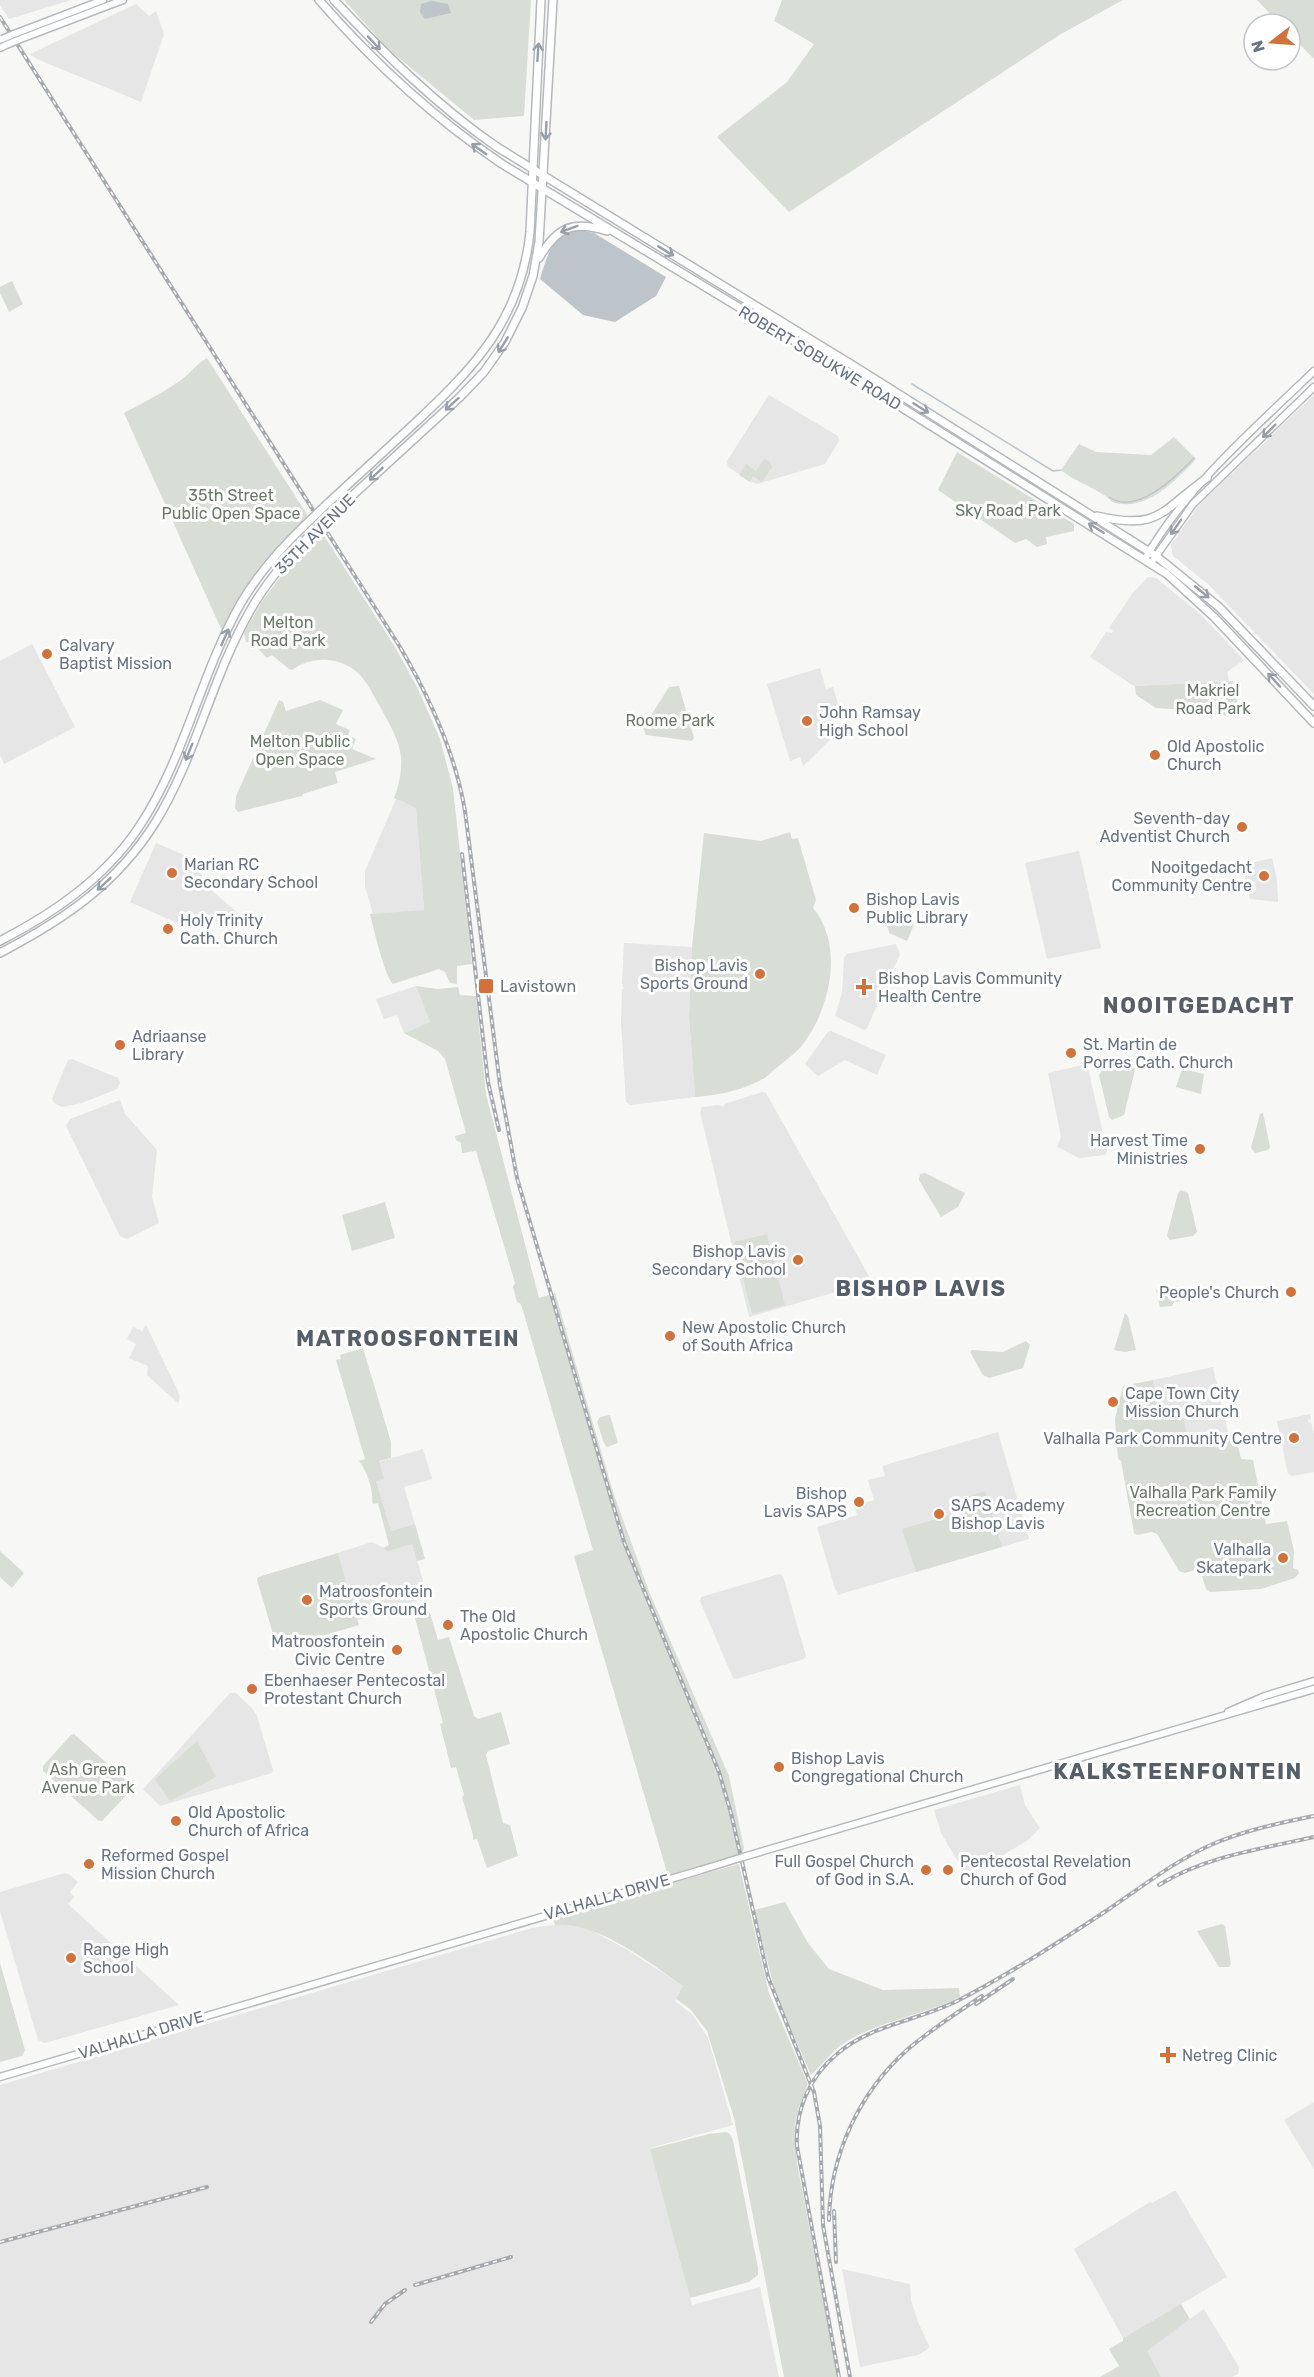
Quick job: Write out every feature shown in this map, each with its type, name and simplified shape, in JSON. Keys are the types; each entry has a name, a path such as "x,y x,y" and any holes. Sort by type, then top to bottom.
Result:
{"main road":[{"path":"2,43 103,0"},
{"path":"16,37 123,0"},
{"path":"312,0 344,29"},
{"name":"ROBERT SOBUKWE ROAD","path":"319,0 344,29 406,89 484,152 1150,557 1209,612 1314,723"},
{"name":"ROBERT SOBUKWE ROAD","path":"334,0 398,67 441,105 482,136 1091,514 1219,607 1314,706"},
{"name":"35TH AVENUE","path":"0,941 39,921 63,905 116,857 134,833 166,778 223,640 241,604 270,563 304,526 459,382 497,333 516,292 526,260 530,232 541,0"},
{"name":"35TH AVENUE","path":"0,953 52,925 84,902 115,874 143,840 172,792 249,612 275,574 312,533 460,397 484,372 514,325 528,293 536,263 553,0"},
{"path":"536,263 551,240 570,227 585,225 615,233"},
{"path":"1150,557 1177,511 1314,371"},
{"path":"1150,557 1193,504 1314,387"},
{"path":"1091,514 1125,522 1153,517 1166,511 1208,478"},
{"name":"VALHALLA DRIVE","path":"1214,1719 1265,1696 1314,1681"},
{"name":"VALHALLA DRIVE","path":"0,2077 1314,1689"}],"shaded area":[{"path":"0,0 71,0 9,19 0,5"},
{"path":"432,1 448,4 451,13 425,19 420,12 421,4"},
{"path":"136,4 149,16 156,11 164,34 141,102 37,59 30,54"},
{"path":"581,230 594,233 666,277 656,296 615,322 583,315 540,279 549,254 558,240 571,231"},
{"path":"769,395 838,436 839,441 825,464 757,484 728,467 727,461"},
{"path":"1314,395 1314,694 1208,584 1173,556 1171,545 1200,504"},
{"path":"1148,577 1156,578 1199,613 1244,660 1227,672 1229,681 1134,686 1090,657 1106,632 1112,633 1113,631 1109,628 1132,594"},
{"path":"32,644 75,727 4,764 0,755 0,661"},
{"name":"John Ramsay High School","path":"820,668 826,689 833,687 839,707 839,713 834,715 837,727 829,741 803,766 800,757 790,761 767,684"},
{"path":"396,799 416,808 424,911 373,914 365,886 365,871"},
{"name":"Marian RC Secondary School","path":"156,843 191,858 211,890 241,916 186,927 130,902"},
{"path":"1079,851 1101,948 1047,959 1025,863"},
{"path":"1272,858 1277,880 1278,902 1250,899 1248,892 1256,890 1255,882 1246,883 1242,865"},
{"path":"624,943 692,947 689,1016 695,1097 630,1105 626,1102 621,1023"},
{"name":"Bishop Lavis Community Health Centre","path":"896,944 900,954 867,1028 864,1030 835,1016 842,993 844,958 847,954"},
{"path":"416,986 430,1022 404,1033 397,1015 384,1019 376,999"},
{"path":"831,1031 886,1055 877,1075 845,1060 818,1076 805,1064"},
{"path":"72,1059 118,1078 120,1083 117,1089 82,1103 62,1107 54,1103 52,1099 68,1060"},
{"path":"1087,1064 1107,1151 1105,1155 1079,1158 1057,1147 1061,1137 1048,1073"},
{"path":"762,1092 766,1093 870,1278 867,1283 749,1317 700,1112 702,1107 718,1105 723,1107 725,1104"},
{"path":"120,1100 125,1114 157,1150 152,1197 159,1223 127,1239 120,1236 66,1126 70,1119"},
{"path":"146,1325 178,1391 180,1398 178,1403 147,1375 148,1366 129,1358 136,1344 127,1339 133,1327 142,1331"},
{"path":"1213,1367 1229,1437 1190,1446 1180,1414 1161,1418 1153,1380"},
{"path":"1310,1414 1311,1419 1308,1420 1309,1423 1311,1422 1314,1434 1314,1472 1292,1476 1288,1474 1277,1421"},
{"name":"SAPS Academy Bishop Lavis","path":"998,1432 1029,1539 837,1595 817,1527 857,1515 854,1506 874,1500 868,1480 885,1476 882,1466"},
{"path":"423,1449 432,1479 404,1487 415,1524 391,1531 371,1464"},
{"path":"372,1542 388,1550 412,1544 428,1597 358,1620 338,1553"},
{"path":"779,1574 783,1576 806,1656 804,1659 733,1678 700,1601 701,1597"},
{"path":"230,1693 236,1693 257,1716 272,1773 160,1806 143,1789"},
{"path":"1020,1785 1025,1805 1040,1828 1028,1840 970,1875 966,1875 941,1833 934,1810"},
{"name":"Range High School","path":"65,1873 78,1882 70,1892 74,1897 68,1904 179,2005 45,2043 38,2040 0,1911 0,1892"},
{"path":"561,1924 589,1929 626,1949 683,1986 675,2001 693,2015 708,2038 733,2125 650,2148 692,2305 760,2287 779,2377 0,2377 0,2085 532,1928"},
{"path":"1314,2102 1314,2169 1284,2120"},
{"path":"1174,2191 1227,2277 1123,2338 1074,2249 1150,2202"},
{"path":"842,2269 910,2284 911,2300 929,2346 928,2349 918,2355 860,2367"},
{"path":"1204,2309 1239,2367 1238,2374 1232,2377 1161,2377 1146,2351"}],"green space":[{"path":"344,0 531,0 524,116 474,120 388,49"},
{"path":"782,0 1123,0 1061,34 789,212 717,137 787,82 814,44 774,21"},
{"path":"1257,0 1314,0 1314,59 1302,46 1302,12 1268,12"},
{"path":"12,281 23,304 9,312 0,293 0,287"},
{"name":"35th Street Public Open Space","path":"207,358 308,516 260,569 222,631 124,413 172,386"},
{"path":"1174,437 1196,459 1159,493 1137,503 1112,502 1061,470 1079,444 1096,452 1151,455"},
{"name":"Sky Road Park","path":"957,452 1074,524 1074,531 1046,537 1047,544 1037,547 1026,539 1015,543 938,490"},
{"path":"764,459 770,462 772,467 762,482 753,476 750,482 739,475 746,464 756,471"},
{"name":"Melton Road Park","path":"323,534 395,647 418,689 440,739 453,788 472,964 457,966 457,984 450,983 445,972 439,969 393,984 380,951 370,914 424,910 416,808 394,798 401,773 400,751 391,727 369,687 360,675 345,664 318,660 292,670 272,655 267,658 252,643 246,642 244,633 261,603 286,569 316,535"},
{"name":"Makriel Road Park","path":"1233,681 1240,715 1207,715 1201,711 1156,708 1136,695 1135,686"},
{"name":"Roome Park","path":"679,686 694,738 692,741 646,735 643,728 669,687"},
{"name":"Melton Public Open Space","path":"279,700 283,702 286,711 320,700 343,710 336,724 350,730 348,735 356,739 352,749 376,759 335,772 338,783 302,796 238,812 235,808 236,796"},
{"name":"Bishop Lavis Sports Ground","path":"790,832 792,839 798,838 816,900 813,908 823,923 829,941 830,979 826,998 819,1016 800,1048 764,1079 737,1090 695,1097 689,1016 692,947 704,833 761,841"},
{"path":"884,912 915,916 907,941 889,933"},
{"path":"416,986 438,989 458,987 460,995 476,996 486,1094 539,1298 555,1293 613,1492 650,1594 729,1776 744,1848 742,1853 668,1876 574,1556 593,1550 521,1304 517,1302 513,1287 515,1283 476,1151 462,1153 461,1143 456,1140 455,1136 466,1133 445,1059 438,1051 404,1033 430,1022"},
{"path":"1129,1064 1134,1066 1135,1070 1124,1115 1112,1120 1109,1117 1099,1075 1102,1070"},
{"path":"1182,1069 1204,1074 1201,1094 1176,1087"},
{"path":"1263,1113 1270,1147 1268,1150 1255,1153 1251,1148 1260,1114"},
{"path":"925,1173 965,1193 958,1207 941,1217 919,1180 920,1174"},
{"path":"1181,1190 1188,1193 1197,1232 1193,1236 1170,1240 1167,1236 1178,1193"},
{"path":"385,1202 395,1238 352,1251 342,1215"},
{"path":"767,1234 785,1305 752,1314 734,1242"},
{"path":"1177,1286 1182,1301 1174,1302 1172,1306 1160,1307 1156,1290"},
{"path":"1125,1313 1128,1316 1136,1350 1125,1352 1114,1350"},
{"path":"1026,1341 1030,1345 1023,1368 989,1378 983,1375 970,1352 972,1350 1003,1352"},
{"path":"363,1348 391,1442 391,1458 379,1461 384,1479 376,1481 391,1531 415,1524 425,1559 417,1561 412,1544 388,1551 383,1548 389,1545 378,1503 373,1504 369,1480 359,1461 365,1459 336,1360 341,1359 340,1355"},
{"name":"Valhalla Park Family Recreation Centre","path":"1153,1380 1161,1418 1182,1414 1190,1446 1236,1437 1241,1459 1253,1460 1266,1524 1287,1521 1294,1551 1293,1568 1299,1573 1295,1578 1261,1589 1210,1592 1206,1589 1201,1573 1195,1570 1185,1573 1179,1571 1157,1534 1152,1532 1137,1535 1134,1533 1121,1461 1118,1459 1115,1419 1123,1386"},
{"path":"610,1415 618,1443 607,1447 597,1422 600,1417"},
{"path":"985,1491 1002,1547 916,1572 902,1529 960,1512 957,1500"},
{"path":"0,1551 24,1573 12,1588 0,1577"},
{"name":"Matroosfontein Sports Ground","path":"338,1553 359,1625 284,1647 276,1644 258,1577"},
{"path":"430,1613 438,1640 449,1637 474,1716 478,1719 501,1712 510,1744 488,1751 486,1755 503,1823 510,1825 518,1856 487,1868 477,1839 473,1840 456,1767 451,1768 440,1724 443,1723 415,1618"},
{"name":"Ash Green Avenue Park","path":"74,1734 131,1785 131,1790 102,1821 99,1821 43,1771 43,1766"},
{"path":"197,1741 216,1777 170,1801 155,1779"},
{"path":"739,1864 769,1993 808,2084 795,2125 797,2163 838,2377 784,2377 734,2118 707,2031 690,2009 676,1999 683,1986 622,1945 589,1930 555,1925 552,1917"},
{"path":"785,1902 808,1943 829,1969 883,1990 959,1988 960,1997 854,2037 836,2049 811,2075 776,1995 754,1910"},
{"path":"1222,1924 1225,1926 1231,1964 1229,1967 1219,1967 1197,1931"},
{"path":"0,1963 25,2050 22,2056 0,2062"},
{"path":"726,2132 733,2140 758,2275 749,2282 690,2298 650,2149"},
{"path":"1181,2304 1190,2319 1147,2351 1161,2377 1100,2377 1119,2366 1109,2349 1123,2341 1123,2338"}],"waterway":[{"path":"912,384 1053,471 1061,470"},
{"path":"1109,497 1120,502 1131,502 1143,498 1166,484 1194,458"}],"railway":[{"path":"0,17 400,647 431,706 448,747 465,811 500,1085 517,1178 624,1542 719,1772 731,1813 768,1977 814,2092 820,2126 823,2225 850,2377"},
{"path":"462,854 488,1082 499,1130"},
{"path":"839,2377 797,2146 801,2108 812,2084 827,2063 850,2044 865,2036 946,2006 980,1989 1055,1944 1199,1850 1250,1831 1314,1816"},
{"path":"1159,1885 1215,1860 1314,1837"},
{"path":"976,2004 1013,1979"},
{"path":"829,2220 835,2172 841,2149 861,2106 890,2067 907,2050 982,1996"},
{"path":"0,2242 207,2187"},
{"path":"834,2211 836,2262"},
{"path":"415,2285 511,2257"},
{"path":"371,2322 385,2304 405,2290"}],"place":[{"name":"Calvary Baptist Mission","path":"47,654"},
{"name":"John Ramsay High School","path":"807,721"},
{"name":"Old Apostolic Church","path":"1155,755"},
{"name":"Seventh-day Adventist Church","path":"1242,827"},
{"name":"Marian RC Secondary School","path":"172,873"},
{"name":"Nooitgedacht Community Centre","path":"1264,876"},
{"name":"Bishop Lavis Public Library","path":"854,908"},
{"name":"Holy Trinity Cath. Church","path":"168,929"},
{"name":"Bishop Lavis Sports Ground","path":"760,974"},
{"name":"Lavistown","path":"486,986"},
{"name":"Bishop Lavis Community Health Centre","path":"864,987"},
{"name":"Adriaanse Library","path":"120,1045"},
{"name":"St. Martin de Porres Cath. Church","path":"1071,1053"},
{"name":"Harvest Time Ministries","path":"1200,1149"},
{"name":"Bishop Lavis Secondary School","path":"798,1260"},
{"name":"People's Church","path":"1291,1292"},
{"name":"New Apostolic Church of South Africa","path":"670,1336"},
{"name":"Cape Town City Mission Church","path":"1113,1402"},
{"name":"Valhalla Park Community Centre","path":"1294,1438"},
{"name":"Bishop Lavis SAPS","path":"859,1502"},
{"name":"SAPS Academy Bishop Lavis","path":"939,1514"},
{"name":"Valhalla Skatepark","path":"1283,1558"},
{"name":"Matroosfontein Sports Ground","path":"307,1600"},
{"name":"The Old Apostolic Church","path":"448,1625"},
{"name":"Matroosfontein Civic Centre","path":"397,1650"},
{"name":"Ebenhaeser Pentecostal Protestant Church","path":"252,1689"},
{"name":"Bishop Lavis Congregational Church","path":"779,1767"},
{"name":"Old Apostolic Church of Africa","path":"176,1821"},
{"name":"Reformed Gospel Mission Church","path":"89,1864"},
{"name":"Full Gospel Church of God in S.A.","path":"926,1870"},
{"name":"Pentecostal Revelation Church of God","path":"948,1870"},
{"name":"Range High School","path":"71,1958"},
{"name":"Netreg Clinic","path":"1168,2055"}],"district":[{"name":"NOOITGEDACHT","path":"1199,1005"},
{"name":"BISHOP LAVIS","path":"921,1288"},
{"name":"MATROOSFONTEIN","path":"408,1338"},
{"name":"KALKSTEENFONTEIN","path":"1178,1771"}]}
